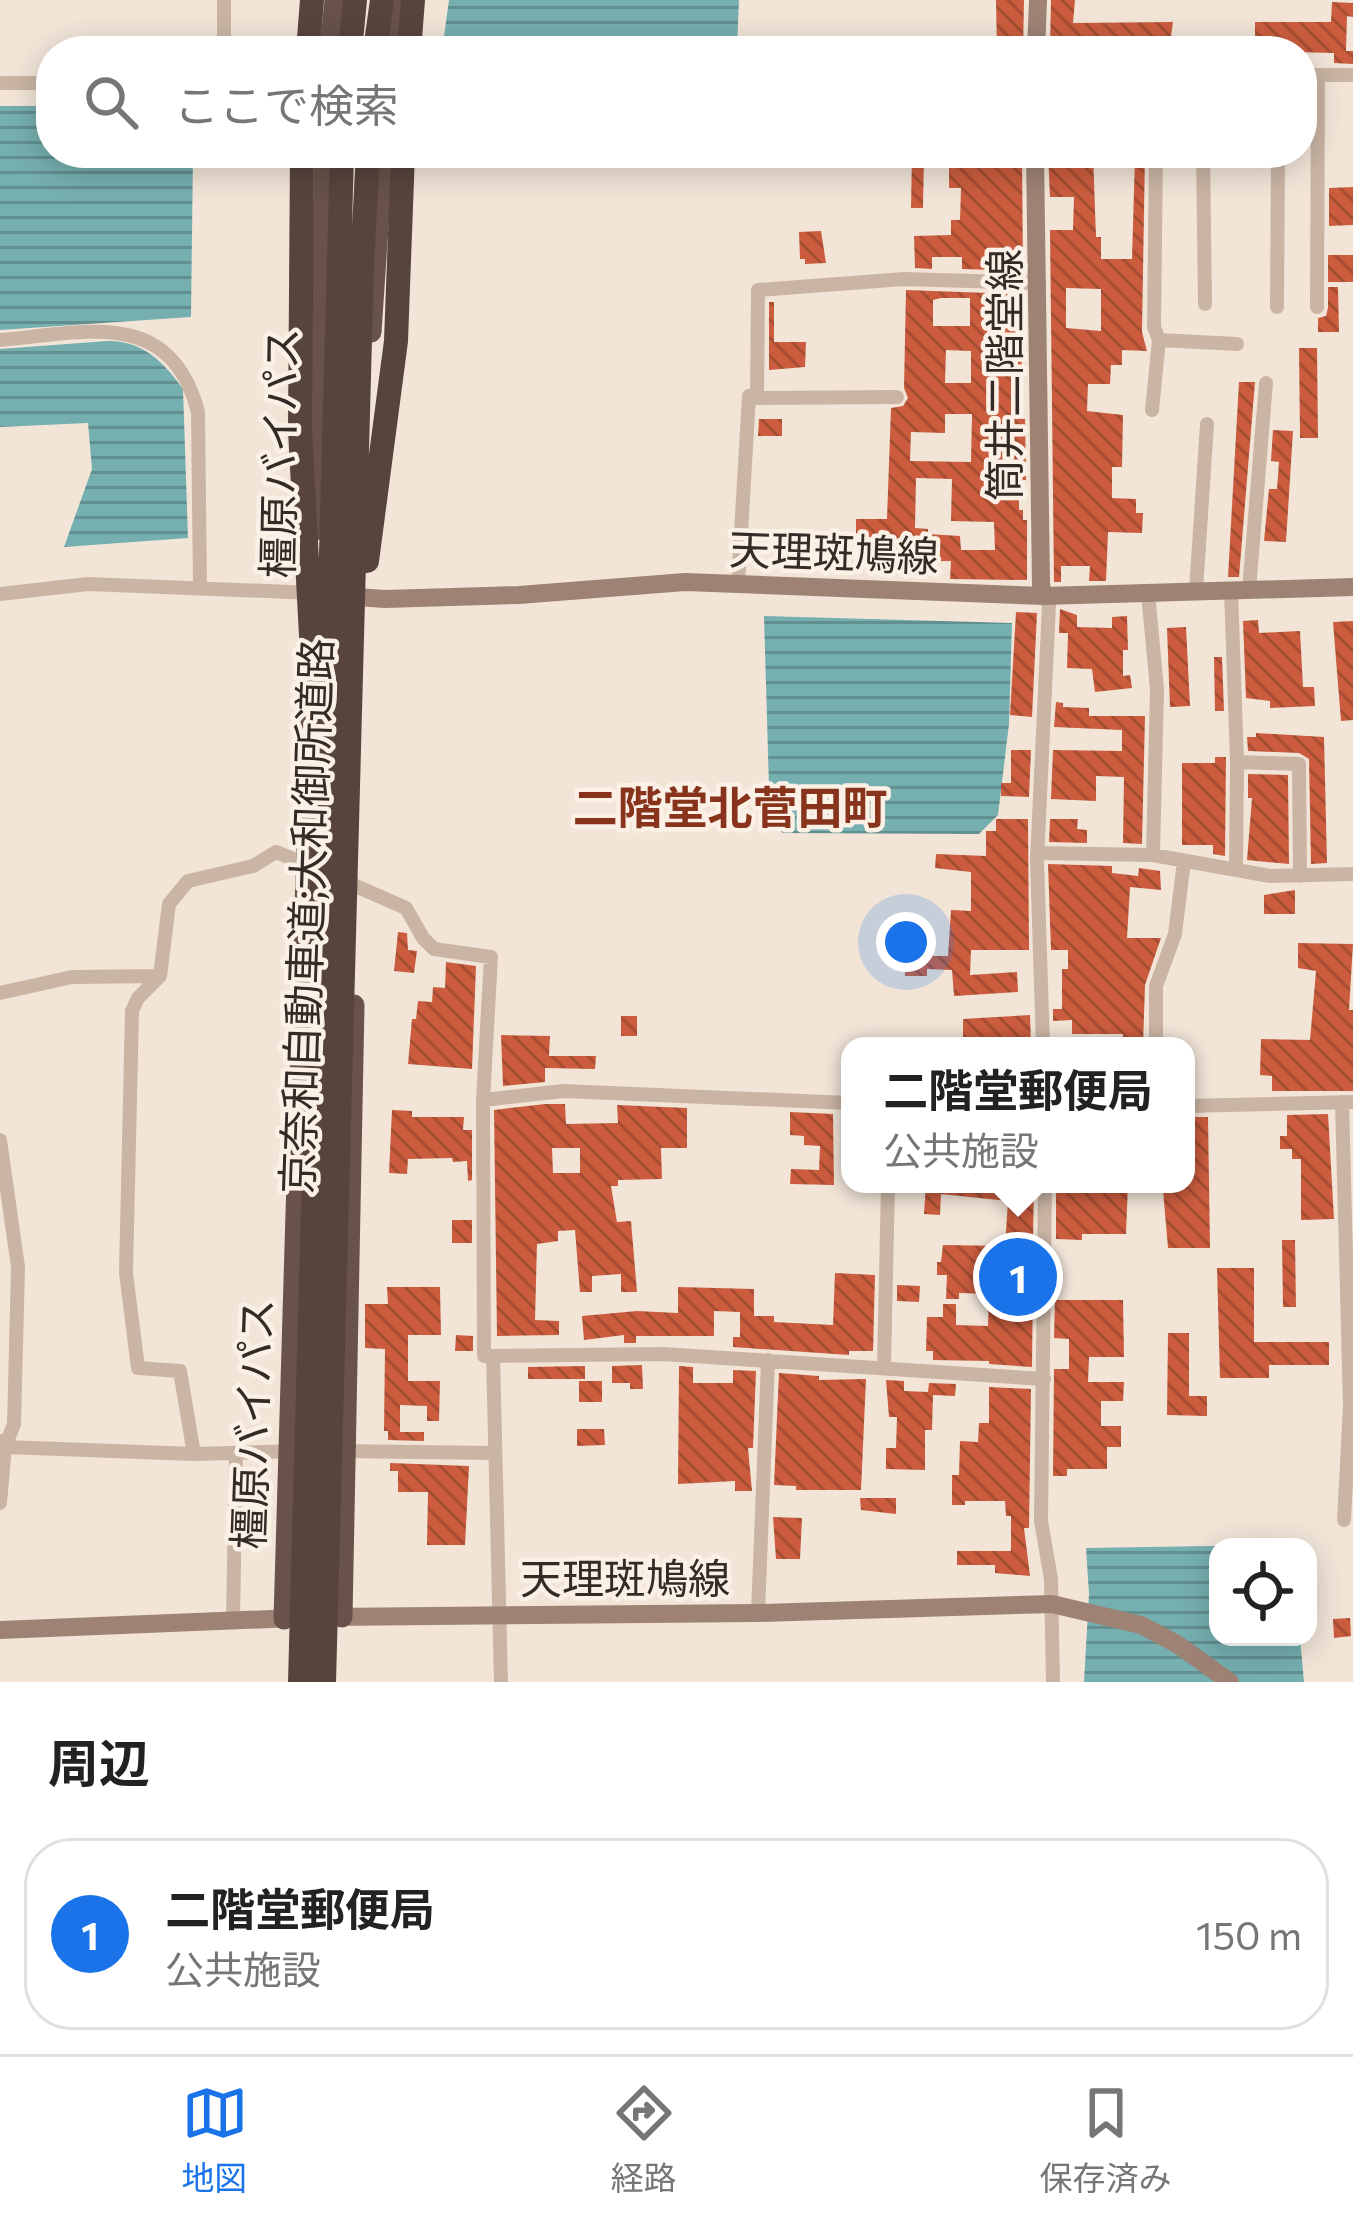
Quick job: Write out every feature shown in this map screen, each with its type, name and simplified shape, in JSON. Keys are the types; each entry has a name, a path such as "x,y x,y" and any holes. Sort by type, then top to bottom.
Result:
{"highway":[{"path":"309,36 312,0"},
{"path":"331,36 335,0"},
{"path":"351,36 355,0"},
{"path":"377,36 382,0"},
{"path":"394,36 398,0"},
{"path":"410,36 413,0"},
{"path":"302,168 300,430 322,806"},
{"name":"橿原バイパス","path":"284,1618 325,168"},
{"name":"京奈和自動車道;大和御所道路","path":"299,1682 342,168"},
{"name":"京奈和自動車道;大和御所道路","path":"324,1682 368,168"},
{"name":"橿原バイパス","path":"341,1617 360,598 381,168"},
{"path":"343,946 365,576 396,340 402,168"}],"main road":[{"path":"1037,36 1038,0"},
{"name":"筒井二階堂線","path":"1035,168 1044,596"},
{"name":"天理斑鳩線","path":"314,593 360,598 519,595 686,582 1044,596 1353,587"},
{"name":"天理斑鳩線","path":"0,1630 284,1618 758,1613 1052,1604 1141,1625 1231,1682"}],"street":[{"path":"224,0 224,36"},
{"path":"1317,75 1353,75"},
{"path":"0,83 36,83"},
{"path":"1152,410 1159,340 1154,327 1156,168"},
{"path":"1203,168 1204,304"},
{"path":"1276,307 1278,168"},
{"path":"1313,168 1317,307"},
{"path":"757,398 758,290 904,279 1039,283"},
{"path":"0,340 116,330 145,338 169,354 191,386 198,412 200,588"},
{"path":"1159,340 1237,344"},
{"path":"1236,870 1240,590 1266,383"},
{"path":"738,584 749,396 897,397"},
{"path":"1196,591 1207,424"},
{"path":"0,594 88,584 314,593"},
{"path":"1148,593 1157,689 1153,855"},
{"path":"1043,1037 1037,854 1049,605 1044,596"},
{"path":"1237,762 1299,764 1300,876"},
{"path":"194,1454 180,1371 138,1368 126,1273 132,1011 160,976 169,904 188,881 254,866 276,852 406,908 434,949 491,958 483,1100 484,1356 663,1354 1044,1379"},
{"path":"1037,854 1153,855 1236,870 1300,876 1353,874"},
{"path":"1156,1037 1156,986 1175,934 1184,861"},
{"path":"0,993 71,977 160,976"},
{"path":"483,1100 563,1091 841,1103"},
{"path":"1195,1106 1347,1102 1350,1406 1344,1520"},
{"path":"0,1140 19,1267 14,1424 2,1444 0,1503"},
{"path":"884,1366 888,1193"},
{"path":"1045,1193 1041,1521 1052,1604 1053,1682"},
{"path":"493,1356 501,1682"},
{"path":"758,1613 768,1360"},
{"path":"2,1444 194,1454 494,1453"},
{"path":"233,1620 236,1453"}],"water":[{"path":"449,0 739,0 737,36 444,36"},
{"path":"0,106 36,106 36,168 193,168 191,317 0,330"},
{"path":"107,341 131,344 151,354 183,389 188,538 64,547 92,469 88,423 0,427 0,349"},
{"path":"764,616 1012,623 1009,724 998,815 979,834 783,833 770,822"},
{"path":"1209,1546 1209,1646 1301,1646 1304,1682 1084,1682 1089,1594 1086,1548"}],"building":[{"path":"996,0 1024,0 1023,36 997,36"},
{"path":"1051,0 1075,0 1073,23 1173,22 1171,36 1050,36"},
{"path":"1332,2 1353,3 1353,17 1347,16 1346,51 1353,51 1353,64 1334,63 1334,53 1317,53 1317,36 1255,36 1255,22 1331,22"},
{"path":"912,168 924,168 923,208 911,208"},
{"path":"949,168 1022,168 1023,271 962,269 962,257 932,257 932,269 915,268 914,236 951,235 951,220 960,220 961,188 949,188"},
{"path":"1049,168 1094,168 1101,259 1132,259 1135,168 1145,168 1142,332 1147,351 1122,350 1122,365 1111,365 1110,384 1088,384 1087,411 1123,415 1122,467 1112,467 1112,498 1136,499 1136,513 1143,513 1142,533 1108,532 1106,581 1089,581 1090,566 1061,566 1061,582 1054,582 1050,230 1073,230 1074,197 1050,197","holes":["1066,288 1101,289 1101,331 1066,328"]},
{"path":"1353,187 1353,225 1329,226 1329,188"},
{"path":"821,231 826,263 805,264 800,259 799,232"},
{"path":"1328,255 1353,255 1353,282 1328,282"},
{"path":"1328,287 1338,287 1339,332 1318,332 1318,318 1326,316 1328,308"},
{"path":"906,290 1016,294 1015,326 1022,326 1026,480 1019,480 1019,510 1027,520 1027,580 950,579 951,561 883,562 884,537 856,537 856,519 887,519 891,408 903,406 908,398 904,388","holes":["970,298 970,326 933,326 933,300","946,350 971,351 971,383 945,383","945,414 972,414 971,462 910,461 911,432 945,433","916,478 952,479 951,521 994,522 995,550 961,550 960,536 928,534 928,529 915,528"]},
{"path":"769,302 774,302 774,342 806,342 805,367 769,370"},
{"path":"1299,348 1317,348 1318,438 1300,438"},
{"path":"1239,382 1255,382 1239,577 1228,577"},
{"path":"759,419 782,419 782,436 758,436"},
{"path":"1273,430 1293,431 1286,542 1264,541 1269,489 1277,489 1279,462 1271,461"},
{"path":"1060,609 1077,615 1077,627 1112,628 1112,617 1127,616 1123,676 1130,675 1132,688 1095,692 1092,669 1067,668 1068,633 1059,633"},
{"path":"1016,612 1037,613 1032,717 1010,715"},
{"path":"1258,620 1259,633 1300,631 1303,687 1314,687 1315,706 1270,708 1270,701 1246,698 1243,621"},
{"path":"1353,621 1353,720 1341,721 1333,622"},
{"path":"1186,627 1190,706 1170,707 1167,628"},
{"path":"1214,657 1222,657 1224,711 1215,711"},
{"path":"1056,702 1063,707 1089,708 1089,716 1145,716 1142,844 1123,843 1124,777 1096,776 1096,801 1051,799 1053,750 1122,751 1122,730 1054,727"},
{"path":"1256,733 1324,737 1327,863 1311,864 1309,759 1299,753 1248,751 1247,737 1256,737"},
{"path":"1011,750 1031,750 1029,797 1001,796 1001,783 1011,783"},
{"path":"1215,757 1226,757 1225,856 1213,854 1213,845 1182,845 1182,763 1215,763"},
{"path":"1248,774 1288,775 1289,864 1247,860 1252,798 1248,798"},
{"path":"996,819 1028,819 1029,950 971,950 970,975 1017,972 1018,992 954,996 952,970 927,969 927,976 905,976 905,956 948,956 951,910 971,911 971,872 935,868 936,854 986,856 986,831 996,831"},
{"path":"1050,819 1078,819 1077,829 1087,830 1087,843 1049,842"},
{"path":"1048,864 1112,866 1112,873 1138,876 1139,868 1160,871 1161,890 1130,887 1127,938 1161,938 1145,985 1143,1037 1072,1034 1072,1020 1053,1021 1053,1009 1062,1009 1062,969 1068,969 1068,950 1051,950"},
{"path":"1295,890 1295,914 1264,914 1264,895"},
{"path":"398,932 407,933 408,950 417,951 414,973 394,971"},
{"path":"1298,943 1353,944 1349,1010 1353,1010 1353,1091 1272,1091 1272,1076 1260,1075 1261,1039 1310,1040 1316,971 1298,968"},
{"path":"446,962 476,966 472,1069 408,1064 418,1001 432,1002 433,987 445,988"},
{"path":"1030,1015 1031,1037 963,1037 963,1019"},
{"path":"621,1016 637,1016 637,1036 621,1036"},
{"path":"501,1035 550,1036 549,1056 596,1056 595,1069 545,1068 545,1082 503,1086"},
{"path":"565,1104 566,1124 618,1123 617,1105 687,1108 687,1148 661,1148 662,1179 618,1180 618,1186 611,1186 617,1222 631,1221 637,1292 621,1292 621,1274 592,1276 592,1292 580,1292 575,1230 558,1231 558,1241 537,1244 535,1320 559,1321 559,1335 497,1336 494,1110","holes":["552,1148 580,1148 580,1173 553,1173"]},
{"path":"392,1110 412,1111 412,1117 464,1117 463,1130 472,1130 472,1180 468,1181 467,1161 453,1162 452,1158 408,1159 407,1174 389,1173"},
{"path":"790,1112 833,1114 834,1185 790,1184 791,1169 819,1170 820,1146 804,1145 804,1136 790,1135"},
{"path":"1328,1114 1334,1219 1301,1220 1301,1159 1292,1159 1292,1149 1280,1149 1280,1136 1287,1136 1287,1115"},
{"path":"1195,1117 1208,1117 1210,1248 1168,1248 1163,1193 1195,1193"},
{"path":"925,1193 1034,1193 1031,1253 1025,1253 1025,1282 1033,1283 1032,1367 933,1360 933,1351 926,1351 927,1317 943,1317 943,1304 956,1304 956,1325 988,1326 989,1294 959,1293 959,1299 946,1299 947,1275 937,1275 937,1262 941,1262 943,1245 1005,1246 1008,1201 941,1194 940,1215 924,1214"},
{"path":"1056,1193 1128,1193 1126,1234 1056,1239"},
{"path":"452,1220 472,1220 472,1243 452,1243"},
{"path":"1282,1240 1295,1240 1296,1307 1283,1307"},
{"path":"1217,1268 1254,1268 1254,1342 1329,1342 1329,1365 1269,1365 1269,1378 1220,1378"},
{"path":"835,1273 875,1275 873,1351 849,1351 849,1355 733,1347 733,1337 740,1337 740,1312 714,1311 714,1336 636,1336 636,1343 624,1343 624,1335 584,1340 582,1316 678,1313 678,1287 754,1289 754,1316 774,1316 774,1322 833,1325"},
{"path":"897,1285 920,1286 919,1302 897,1301"},
{"path":"387,1287 440,1287 441,1335 408,1335 408,1381 440,1381 439,1421 427,1421 427,1406 400,1405 400,1432 424,1432 424,1441 388,1440 388,1431 384,1431 385,1349 365,1348 365,1304 388,1304"},
{"path":"1055,1300 1123,1300 1124,1357 1089,1357 1088,1382 1124,1382 1123,1401 1101,1401 1101,1426 1121,1426 1121,1447 1107,1447 1107,1469 1067,1469 1067,1476 1053,1476 1054,1369 1069,1369 1069,1339 1054,1338"},
{"path":"1168,1333 1189,1333 1189,1396 1207,1396 1207,1416 1167,1415"},
{"path":"456,1335 473,1336 473,1351 455,1351"},
{"path":"642,1365 643,1389 612,1383 612,1366"},
{"path":"585,1366 585,1379 528,1379 528,1367"},
{"path":"679,1366 693,1367 693,1383 733,1383 733,1370 756,1371 753,1448 748,1448 752,1491 735,1491 735,1481 678,1484"},
{"path":"779,1373 819,1376 819,1380 866,1379 861,1490 796,1490 796,1486 774,1485"},
{"path":"886,1380 904,1381 904,1391 928,1392 929,1383 956,1384 955,1396 933,1395 932,1430 925,1430 925,1470 886,1469 886,1448 896,1448 897,1417 889,1417"},
{"path":"579,1381 602,1381 602,1402 579,1402"},
{"path":"989,1387 1031,1389 1029,1528 1024,1528 1030,1576 995,1573 995,1565 957,1565 957,1551 1011,1551 1011,1516 1006,1516 1005,1501 952,1505 952,1475 959,1475 960,1441 978,1442 979,1423 989,1423"},
{"path":"577,1429 604,1429 605,1445 577,1446"},
{"path":"390,1463 469,1466 465,1545 427,1545 428,1492 398,1492 398,1471 390,1471"},
{"path":"860,1498 896,1498 896,1514 861,1510"},
{"path":"773,1517 802,1518 800,1559 776,1559"},
{"path":"1350,1618 1351,1636 1334,1638 1333,1619"}],"place":[{"name":"二階堂郵便局","path":"1018,1277"}],"district":[{"name":"二階堂北菅田町","path":"730,805"}]}
